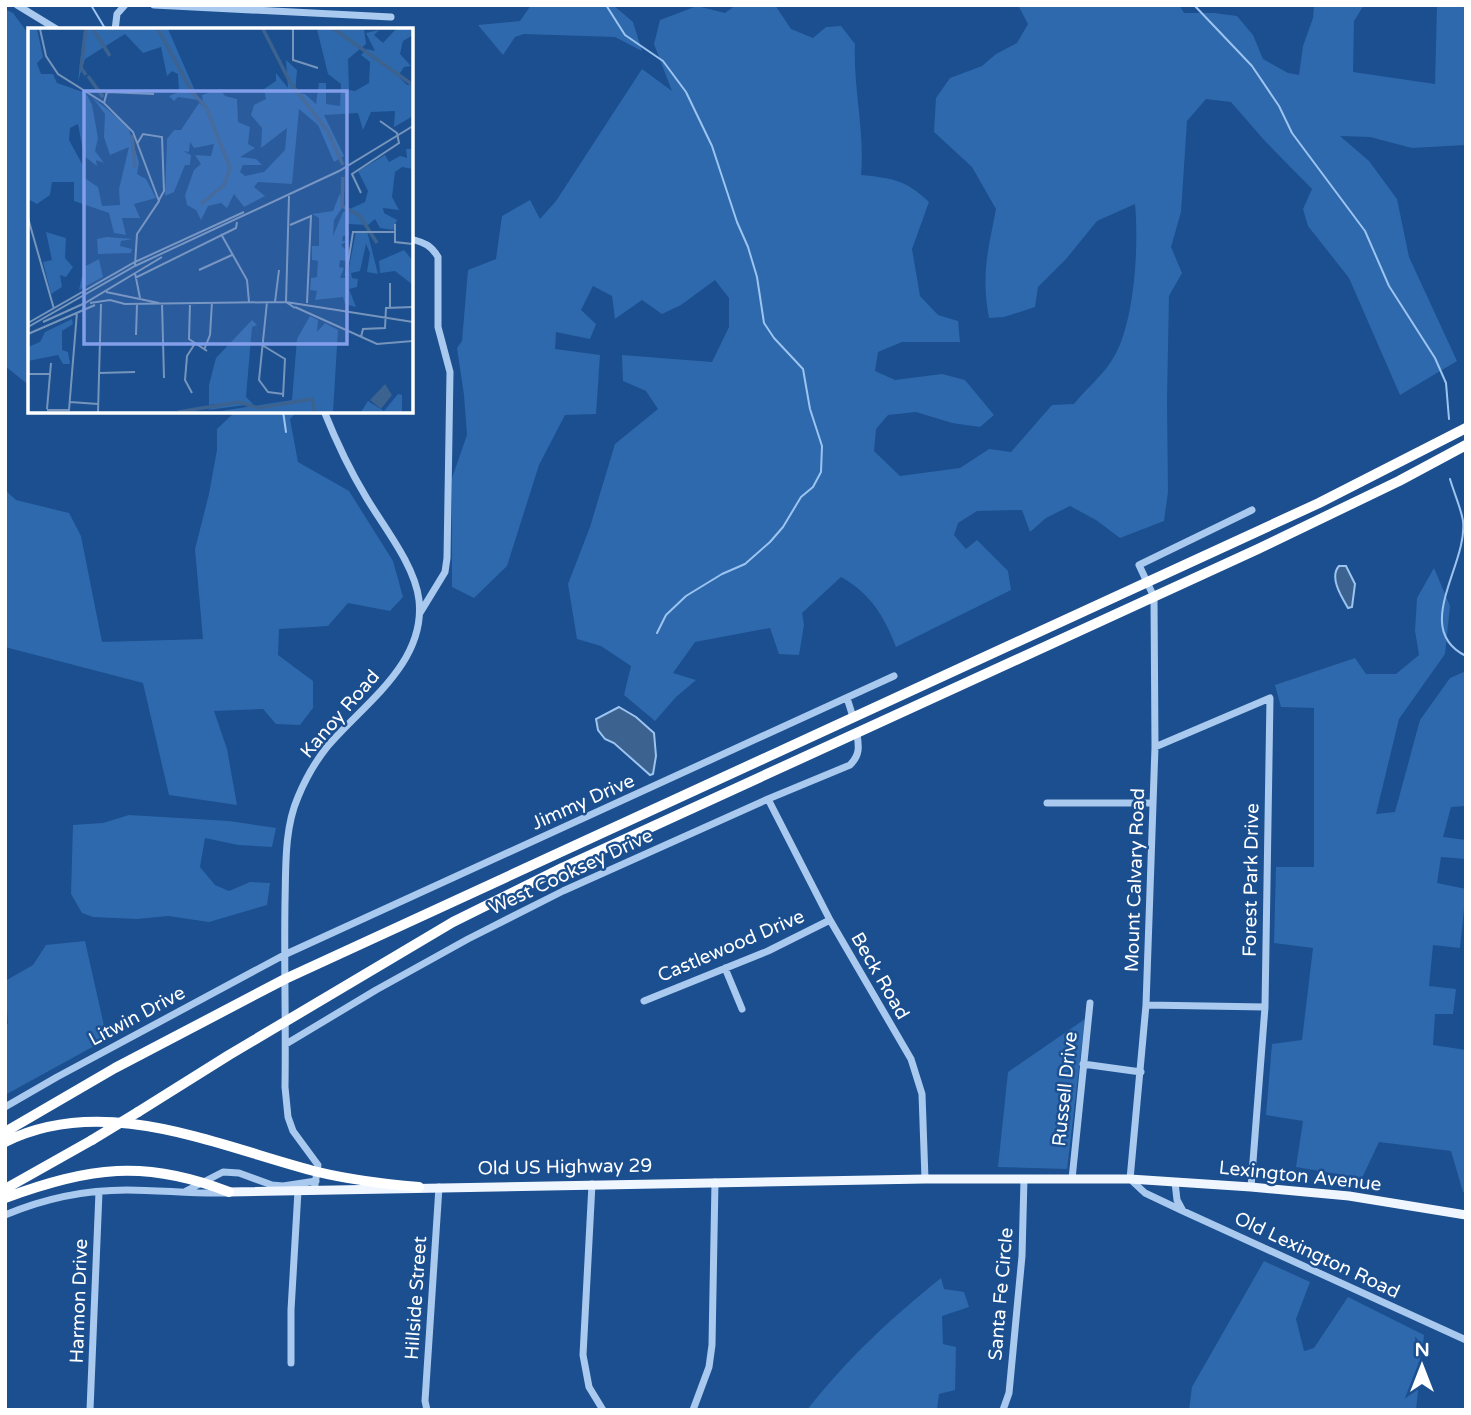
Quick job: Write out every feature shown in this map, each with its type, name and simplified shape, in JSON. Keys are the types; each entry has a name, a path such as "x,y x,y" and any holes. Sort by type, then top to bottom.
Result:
{"highway":[{"path":"5,1132 115,1068 285,979 1319,503 1466,428"},
{"path":"5,1189 92,1140 286,1020 453,922 562,868 1154,597 1399,481 1466,445"},
{"path":"5,1142 47,1128 116,1122 192,1135 316,1181 419,1187"},
{"path":"5,1198 83,1174 114,1170 146,1170 202,1182 229,1192"}],"main road":[{"name":"Old US Highway 29","path":"229,1192 298,1191 316,1181 396,1190 419,1187 715,1182 1130,1179"},
{"name":"Lexington Avenue","path":"1130,1179 1349,1196 1466,1215"}],"street":[{"path":"17,5 55,28"},
{"path":"115,28 117,14 125,5"},
{"path":"155,5 391,17"},
{"path":"413,240 426,243 438,257 438,327 450,372 447,558 445,572 419,613"},
{"name":"Kanoy Road","path":"316,1181 317,1161 293,1131 288,1116 285,1087 284,955 290,824 297,798 327,747 382,692 399,668 416,631 419,613 418,597 407,566 347,464 325,413"},
{"path":"1149,582 1139,565 1252,510"},
{"name":"Mount Calvary Road","path":"1130,1179 1146,1004 1155,747 1154,597 1149,582"},
{"name":"Jimmy Drive","path":"284,955 894,676"},
{"path":"847,698 853,717"},
{"name":"Forest Park Drive","path":"1155,747 1270,698 1265,1007 1251,1187"},
{"name":"West Cooksey Drive","path":"286,1044 468,939 564,891 850,765 857,758 857,734"},
{"name":"Beck Road","path":"768,799 830,920 911,1059 922,1094 925,1179"},
{"path":"1047,803 1153,803"},
{"name":"Castlewood Drive","path":"644,1001 768,951 830,920"},
{"name":"Litwin Drive","path":"5,1107 284,955"},
{"path":"725,968 741,1009"},
{"name":"Russell Drive","path":"1072,1179 1090,1003"},
{"path":"1146,1004 1265,1007"},
{"path":"1083,1064 1141,1072"},
{"path":"185,1192 218,1173 229,1171 283,1186 316,1181"},
{"name":"Santa Fe Circle","path":"1003,1410 1009,1393 1022,1256 1024,1179"},
{"name":"Old Lexington Road","path":"1130,1179 1145,1193 1466,1340"},
{"path":"693,1410 706,1376 712,1345 715,1182"},
{"path":"1175,1182 1177,1200 1183,1211"},
{"path":"592,1184 583,1355 589,1387 603,1410"},
{"name":"Hillside Street","path":"428,1410 425,1401 439,1187"},
{"path":"291,1363 291,1310 298,1191"},
{"name":"Old US Highway 29","path":"5,1215 59,1197 99,1192 229,1192"},
{"name":"Harmon Drive","path":"90,1410 99,1192"}],"shaded area":[{"path":"531,5 613,5 633,22 642,51 615,37 524,34 515,37 503,55 478,25 520,21"},
{"path":"736,5 775,5 791,29 813,38 826,27 841,26 855,44 861,175 898,181 929,202 912,249 920,296 938,315 958,321 960,342 902,342 878,352 875,371 895,380 942,374 965,380 994,415 980,427 952,423 916,412 888,415 876,429 874,451 900,476 960,468 989,449 1011,452 1052,405 1074,404 1110,363 1125,330 1135,263 1135,204 1097,221 1066,259 1038,287 1035,307 1004,317 989,318 986,275 996,209 972,167 934,132 936,98 950,78 982,66 996,54 1017,43 1028,24 1018,5 1179,5 1184,13 1237,16 1253,35 1263,59 1288,73 1299,75 1303,46 1313,18 1314,5 1364,5 1354,21 1353,72 1435,84 1437,5 1466,5 1466,145 1412,148 1370,137 1340,136 1369,161 1397,199 1409,257 1457,361 1400,395 1349,278 1308,226 1303,209 1312,189 1231,102 1206,99 1187,121 1181,212 1171,247 1182,273 1169,296 1168,492 1164,521 1120,538 1096,520 1070,506 1046,518 1030,532 1022,510 977,511 958,523 954,535 966,549 977,540 1008,571 1011,590 896,647 887,625 868,598 841,577 802,613 804,625 799,655 779,654 770,628 695,642 673,673 696,680 676,697 655,721 624,695 631,666 601,646 577,639 568,584 590,527 615,444 658,409 646,391 623,381 622,355 712,362 729,327 729,298 715,280 681,305 662,314 642,300 615,319 612,296 593,286 581,310 596,324 590,339 556,332 555,349 600,355 596,414 565,415 539,465 507,566 474,598 452,587 452,478 467,435 457,348 462,341 468,270 496,259 502,216 530,200 540,219 556,201 642,69 672,91 654,44 660,20 697,6 725,13"},
{"path":"5,9 13,13 28,33 28,384 5,366"},
{"path":"234,413 296,413 290,419 298,462 349,491 393,561 403,597 390,611 348,603 328,626 279,629 278,655 313,681 313,708 300,725 276,724 263,709 214,711 227,749 237,805 169,795 143,683 5,647 5,490 16,500 69,513 81,536 102,642 203,639 195,549 209,494 217,450 217,429"},
{"path":"1339,566 1346,566 1355,584 1352,607 1348,608 1337,587 1335,576"},
{"path":"1434,568 1450,606 1445,654 1399,719 1376,814 1395,812 1420,720 1450,678 1466,671 1466,806 1451,807 1443,837 1466,840 1466,859 1441,857 1437,883 1466,889 1460,948 1433,945 1429,986 1456,989 1453,1014 1435,1014 1433,1045 1466,1050 1466,1193 1463,1192 1451,1151 1379,1142 1362,1178 1296,1167 1303,1121 1266,1115 1272,1044 1302,1040 1313,948 1274,943 1276,867 1314,867 1314,708 1281,707 1275,685 1355,658 1366,674 1396,674 1419,655 1415,631 1417,598"},
{"path":"619,707 636,717 654,733 656,756 653,774 650,775 614,743 605,739 598,730 596,719"},
{"path":"129,815 229,821 276,828 272,847 238,845 205,838 200,867 215,885 229,891 250,882 270,883 267,905 209,922 168,916 137,919 93,917 82,913 71,894 73,825 103,823"},
{"path":"85,941 107,1039 5,1095 5,1024 8,1024 5,981 33,965 46,945"},
{"path":"1085,1019 1067,1169 998,1167 1008,1072"},
{"path":"1264,1261 1310,1282 1296,1319 1304,1351 1314,1348 1348,1297 1424,1335 1416,1410 1189,1410 1192,1387"},
{"path":"941,1278 944,1289 964,1292 969,1307 942,1316 943,1344 956,1347 955,1390 939,1394 937,1410 807,1410 870,1340"}],"waterway":[{"path":"91,5 105,28"},
{"path":"606,5 625,35 663,61 686,92 712,146 748,247 757,277 764,323 803,369 810,409 822,446 821,472 813,487 801,497 783,527 770,542 745,564 722,574 686,596 666,615 657,633"},
{"path":"1194,5 1252,66 1279,106 1292,133 1365,231 1389,286 1435,358 1446,383 1449,419"},
{"path":"283,413 286,432"},
{"path":"1450,479 1463,521 1458,557 1442,613 1443,630 1450,644 1466,656"}]}
